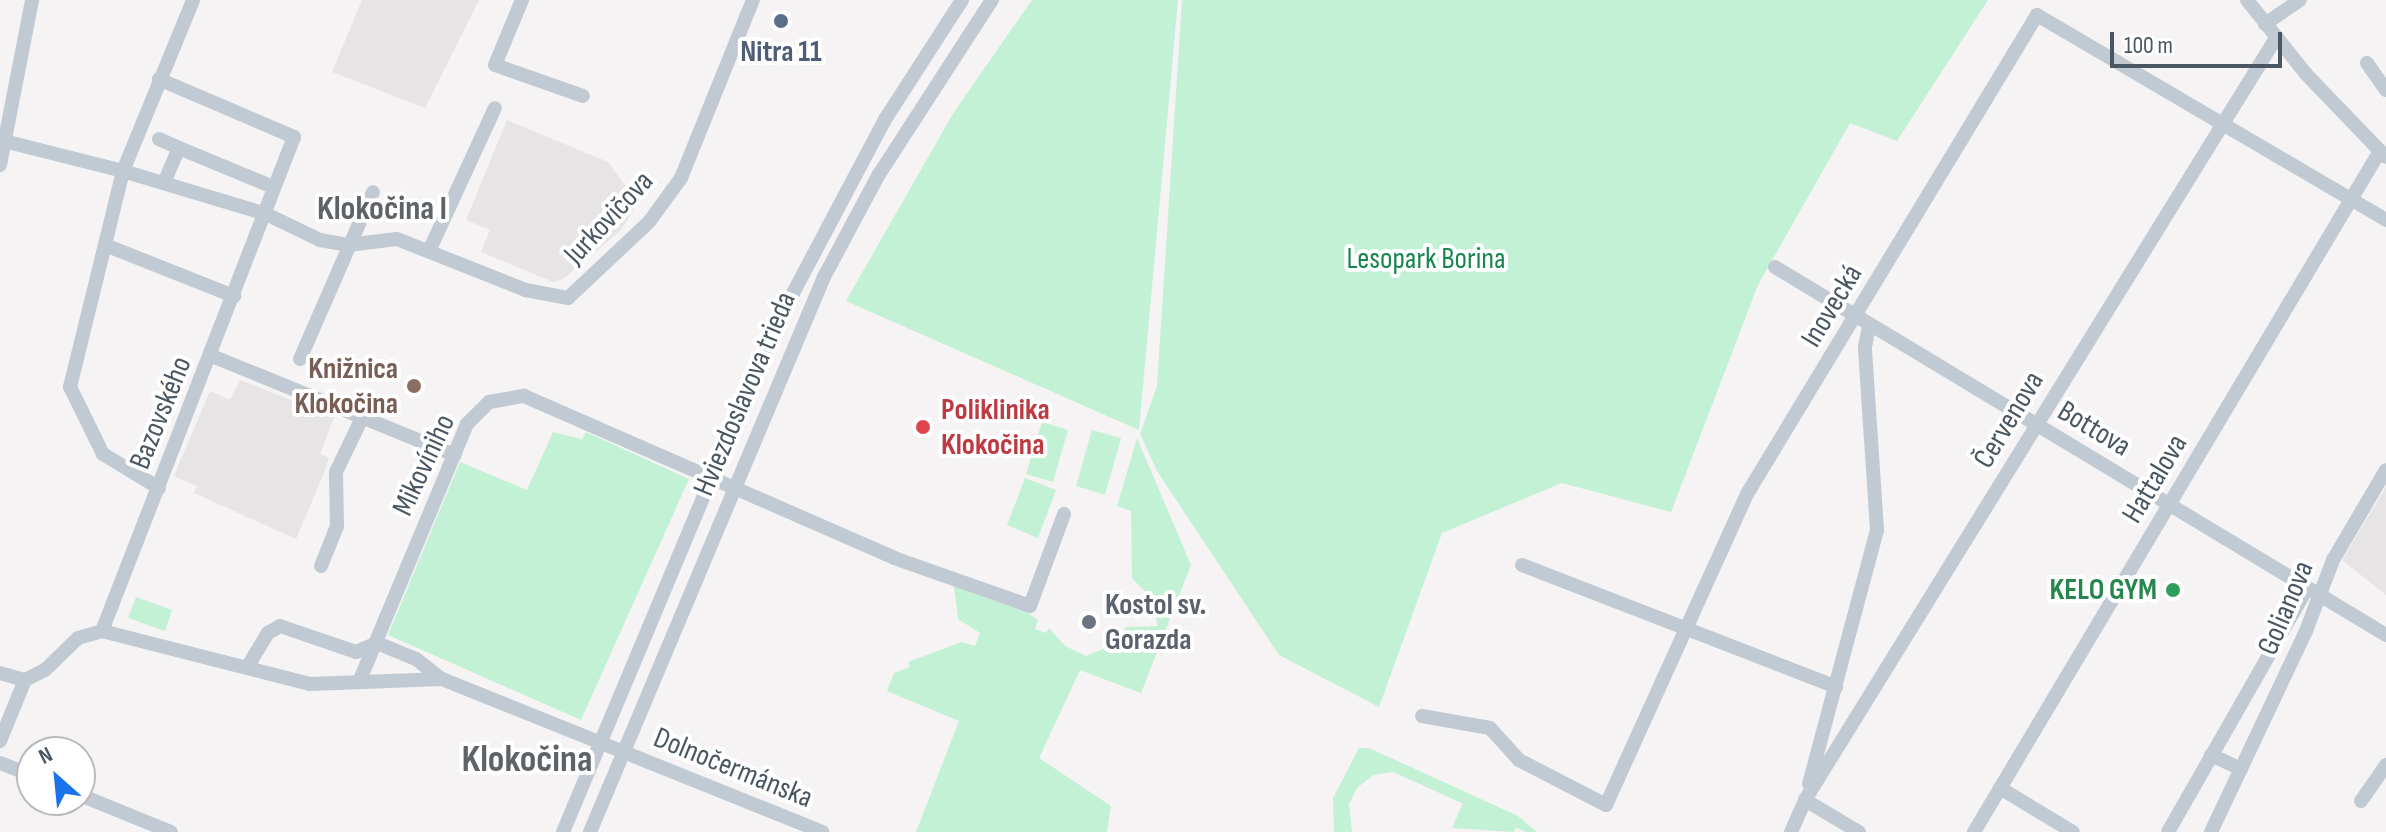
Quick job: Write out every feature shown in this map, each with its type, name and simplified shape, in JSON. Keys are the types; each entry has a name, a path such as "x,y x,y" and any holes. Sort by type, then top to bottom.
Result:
{"street":[{"path":"0,165 32,0"},
{"path":"159,488 103,454 70,387 123,171 193,0"},
{"path":"522,0 495,65 583,96"},
{"name":"Jurkovičova","path":"3,141 123,171 266,214 320,240 348,245 397,239 430,249 526,290 568,298 649,222 681,178 753,0"},
{"name":"Hviezdoslavova trieda","path":"563,832 711,477 819,237 886,118 962,0"},
{"name":"Hviezdoslavova trieda","path":"590,832 732,488 844,238 878,176 992,0"},
{"path":"2247,0 2276,38 2383,154"},
{"path":"2265,24 2300,0"},
{"name":"Inovecká","path":"1422,716 1490,728 1519,760 1606,805 1688,633 1747,494 1862,322 2037,15 2219,122"},
{"name":"Červenova","path":"1791,832 1805,800 2037,425 2219,122 2276,38"},
{"path":"2367,63 2386,90"},
{"name":"Bazovského","path":"102,631 212,356 294,137 159,79"},
{"path":"430,249 495,108"},
{"path":"2219,122 2386,220"},
{"path":"159,139 273,187"},
{"path":"164,183 179,148"},
{"name":"Hattalova","path":"1974,832 2383,154"},
{"path":"300,359 373,192"},
{"path":"105,245 234,296"},
{"name":"Bottova","path":"1775,267 2386,635"},
{"path":"1859,832 1805,800 1877,530 1862,322"},
{"path":"212,356 361,420 455,455"},
{"name":"Mikovíniho","path":"359,682 455,455 475,414 489,402 524,396 894,558 1030,606 1064,514"},
{"path":"321,566 337,526 336,472 361,420"},
{"name":"Golianova","path":"2168,832 2211,755 2386,470"},
{"path":"1522,565 1688,633 1836,687"},
{"name":"Golianova","path":"2211,832 2241,769 2313,592"},
{"path":"248,666 268,633 280,626 356,652 377,643 416,659 442,679 601,741"},
{"path":"0,741 25,680 45,670 78,638 102,631 310,684 442,679"},
{"path":"0,673 25,680"},
{"name":"Dolnočermánska","path":"601,741 822,832"},
{"path":"2211,755 2241,769"},
{"path":"2361,801 2386,767"},
{"path":"2000,788 2073,832"},
{"path":"96,802 171,832"}],"shaded area":[{"path":"362,0 479,0 425,108 332,72"},
{"path":"507,120 608,162 638,203 620,231 563,279 553,282 481,252 490,230 466,220"},
{"path":"240,380 334,417 320,454 329,458 296,539 194,493 197,486 174,476 210,391 230,400"},
{"path":"2386,487 2386,595 2342,560"}],"green space":[{"path":"1032,0 1178,0 1139,430 846,301 954,112"},
{"name":"Lesopark Borina","path":"1182,0 1988,0 1897,141 1850,123 1758,285 1671,512 1562,483 1442,533 1379,707 1279,655 1157,471 1140,434 1157,386"},
{"path":"1042,422 1068,430 1053,482 1026,474"},
{"path":"1092,430 1121,438 1105,495 1076,486"},
{"path":"553,432 582,439 586,432 689,479 581,720 388,635 460,462 527,490"},
{"path":"1137,438 1191,565 1141,693 1080,670 1039,758 1111,806 1107,832 916,832 959,721 887,691 894,673 910,667 908,662 962,642 975,646 980,633 958,619 954,586 1028,613 1038,620 1035,629 1046,633 1049,628 1065,646 1086,656 1108,647 1127,627 1158,626 1151,598 1132,578 1131,511 1117,506"},
{"path":"1025,478 1056,490 1038,538 1007,525"},
{"path":"136,597 172,610 165,631 128,618"},
{"path":"1359,748 1369,748 1518,816 1537,832 1526,832 1393,772 1373,775 1357,788 1349,804 1352,832 1334,832 1333,798"},
{"path":"1463,803 1516,827 1514,832 1452,828"}],"place":[{"name":"Nitra 11","path":"781,21"},
{"name":"Knižnica Klokočina","path":"414,386"},
{"name":"Poliklinika Klokočina","path":"923,427"},
{"name":"KELO GYM","path":"2173,590"},
{"name":"Kostol sv. Gorazda","path":"1089,622"}],"district":[{"name":"Klokočina I","path":"382,209"},
{"name":"Klokočina","path":"527,760"}]}
